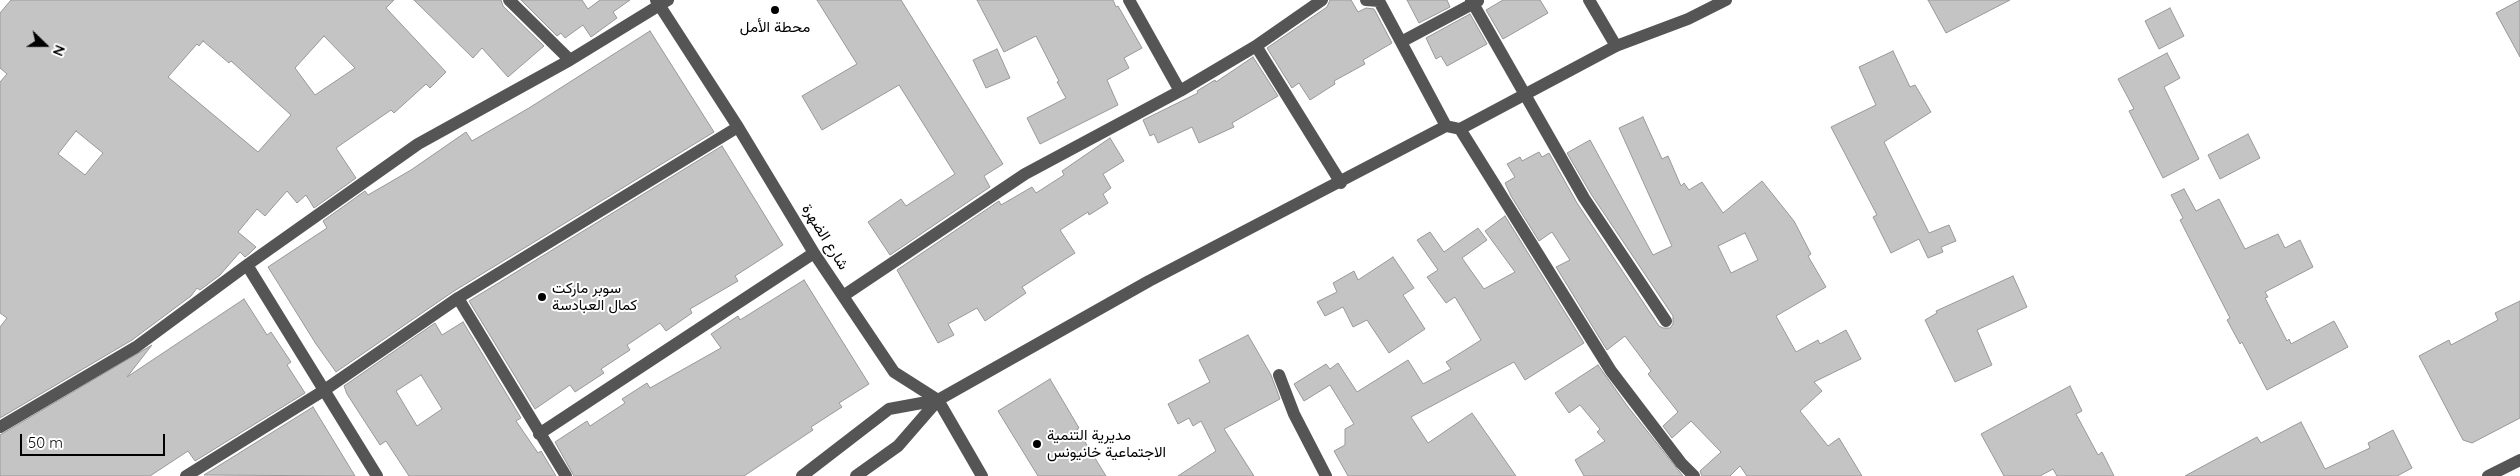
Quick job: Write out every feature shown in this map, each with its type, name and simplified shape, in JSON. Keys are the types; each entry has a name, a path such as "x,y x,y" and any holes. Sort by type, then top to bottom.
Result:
{"street":[{"path":"509,0 570,60"},
{"path":"1129,0 1180,91"},
{"path":"843,296 1026,174 1180,91 1256,46 1322,0"},
{"path":"1366,0 1379,1 1446,126"},
{"path":"1589,0 1616,46"},
{"path":"802,476 889,409 938,400 1149,281 1342,183 1446,126 1460,129 1616,46 1688,19 1726,0"},
{"path":"1401,42 1474,1 1524,95 1584,198 1666,321"},
{"path":"0,427 136,347 247,265 418,144 570,60 661,2"},
{"name":"شارع الضهرة","path":"661,2 814,253 894,372 938,400 982,476"},
{"path":"1256,46 1342,183"},
{"path":"186,476 323,390 458,298 738,127"},
{"path":"1460,129 1611,371 1681,463 1694,476"},
{"path":"539,434 814,253"},
{"path":"247,265 377,476"},
{"path":"458,298 566,476"},
{"path":"1280,375 1294,414 1326,476"},
{"path":"856,476 898,446 938,400"},
{"path":"2488,476 2502,473 2520,460"}],"building":[{"path":"11,0 394,0 386,8 446,72 430,88 426,84 394,113 391,110 336,148 356,178 314,208 306,195 297,203 287,191 265,216 257,209 238,232 256,247 245,257 240,252 220,275 200,290 197,288 191,296 132,340 0,418 0,327 7,318 0,313 0,82 7,74 0,68 0,13","holes":["324,36 355,68 315,95 295,68","203,41 229,63 231,61 291,115 258,152 168,77 197,44 199,46","76,131 103,153 85,175 58,154"]},
{"path":"414,0 501,0 503,6 544,46 508,77 482,48 473,58"},
{"path":"521,0 582,0 588,9 600,0 630,0 613,12 617,18 591,37 583,25 565,38 561,33 557,36"},
{"path":"817,0 901,0 1003,164 984,176 990,187 890,255 868,222 901,199 906,206 955,174 899,85 822,130 802,96 857,64"},
{"path":"977,0 1113,0 1142,48 1124,58 1129,68 1107,80 1118,105 1040,144 1027,118 1066,98 1057,82 1059,81 1036,36 1004,52"},
{"path":"1330,0 1351,0 1358,12 1366,8 1374,9 1392,43 1363,60 1365,64 1334,81 1335,84 1310,100 1299,83 1292,88 1267,48 1327,7"},
{"path":"1407,0 1447,0 1450,7 1419,23"},
{"path":"1503,0 1540,0 1548,13 1503,39 1486,10"},
{"path":"1928,0 2010,0 1946,33"},
{"path":"2520,0 2520,57 2496,13"},
{"path":"2170,8 2184,36 2159,49 2145,21"},
{"path":"1470,14 1487,44 1447,66 1441,56 1436,59 1426,38"},
{"path":"650,31 714,132 454,291 336,372 316,344 268,267 327,228 323,221 365,191 368,195 411,170 466,132 472,141 529,108"},
{"path":"997,49 1010,78 986,88 973,60"},
{"path":"1893,51 1910,87 1915,85 1931,112 1884,142 1929,233 1949,225 1956,241 1941,247 1943,252 1928,258 1919,239 1891,253 1873,217 1877,215 1831,127 1876,105 1859,67"},
{"path":"2167,53 2180,78 2164,87 2199,159 2163,178 2129,111 2134,109 2118,79"},
{"path":"1253,57 1278,96 1232,123 1234,127 1199,143 1192,127 1158,143 1154,134 1150,136 1143,120 1198,93 1197,91 1215,80 1216,82"},
{"path":"1643,117 1662,159 1668,156 1681,186 1684,183 1689,190 1702,182 1723,213 1762,181 1794,221 1811,254 1808,256 1826,287 1776,316 1796,352 1818,340 1820,344 1846,330 1861,359 1814,382 1822,391 1800,411 1828,446 1839,438 1862,476 1747,476 1740,466 1730,476 1702,476 1700,471 1721,452 1691,421 1672,438 1663,426 1678,412 1648,374 1651,371 1625,336 1607,350 1556,267 1570,260 1552,232 1539,241 1505,183 1515,177 1507,164 1520,157 1522,161 1539,152 1542,157 1549,153 1577,203 1659,326 1670,328 1673,324 1673,316 1591,194 1567,153 1590,140 1653,255 1672,246 1619,128","holes":["1745,233 1758,260 1731,273 1718,246"]},
{"path":"2248,134 2260,158 2220,179 2208,155"},
{"path":"1110,138 1124,161 1103,174 1111,188 1103,194 1108,203 1089,215 1088,212 1060,230 1075,253 1022,287 1026,293 985,321 977,308 948,324 954,335 938,343 897,270 999,201 1001,205 1032,187 1036,193 1064,175 1062,171"},
{"path":"722,146 783,245 735,276 738,281 690,309 692,313 666,331 660,323 627,345 630,350 601,369 604,373 575,392 570,385 535,409 469,301"},
{"path":"2184,189 2196,211 2219,199 2245,249 2278,234 2285,248 2300,240 2313,267 2265,292 2268,297 2265,298 2287,341 2289,339 2291,344 2334,321 2348,347 2267,390 2242,342 2240,344 2227,320 2230,318 2180,220 2183,218 2171,195"},
{"path":"1505,216 1584,343 1525,380 1514,362 1411,417 1428,443 1472,413 1516,476 1348,476 1334,451 1345,445 1345,429 1354,424 1330,385 1304,401 1294,384 1326,364 1330,369 1338,363 1357,392 1408,360 1423,384 1451,369 1446,362 1481,340 1455,297 1446,303 1427,277 1438,270 1417,240 1430,232 1444,252 1478,228 1487,240 1462,258 1484,289 1515,272 1485,231"},
{"path":"1393,257 1414,288 1403,295 1425,329 1389,353 1367,320 1353,327 1343,307 1325,316 1317,302 1337,292 1333,283 1354,271 1358,280"},
{"path":"2013,276 2027,307 1977,330 1992,365 1955,382 1925,320 1937,313 1936,311"},
{"path":"804,280 869,384 839,403 842,407 811,427 813,430 744,476 574,476 555,442 587,421 590,426 625,403 622,399 647,383 650,388 721,348 711,334 738,316 740,320"},
{"path":"244,299 267,335 271,332 291,362 287,365 305,393 195,461 188,451 150,476 0,476 0,435 152,345 127,377"},
{"path":"2520,301 2520,418 2472,443 2463,440 2419,356 2449,340 2451,345 2498,320 2495,313"},
{"path":"463,322 521,418 516,421 538,453 541,451 556,476 409,476 386,441 380,445 347,394 344,386 435,323 442,335","holes":["421,375 442,409 417,426 396,391"]},
{"path":"1248,335 1271,375 1280,399 1224,429 1254,476 1178,476 1216,451 1201,421 1193,426 1189,418 1178,424 1168,404 1210,382 1199,360"},
{"path":"1598,365 1628,407 1683,476 1584,476 1575,460 1605,441 1597,432 1600,429 1580,405 1569,413 1555,393"},
{"path":"1050,379 1079,428 1077,429 1106,476 1038,476 998,411"},
{"path":"2070,386 2082,411 2076,414 2098,455 2102,452 2114,476 2057,476 2053,469 2040,476 2004,476 1981,434"},
{"path":"313,407 355,476 204,475"},
{"path":"2301,422 2325,469 2370,448 2368,443 2393,430 2412,468 2397,476 2185,476 2257,437 2261,443"}],"place":[{"name":"محطة الأمل","path":"775,10"},
{"name":"سوبر ماركت كمال العبادسة","path":"542,297"},
{"name":"مديرية التنمية الاجتماعية خانيونس","path":"1037,444"}]}
